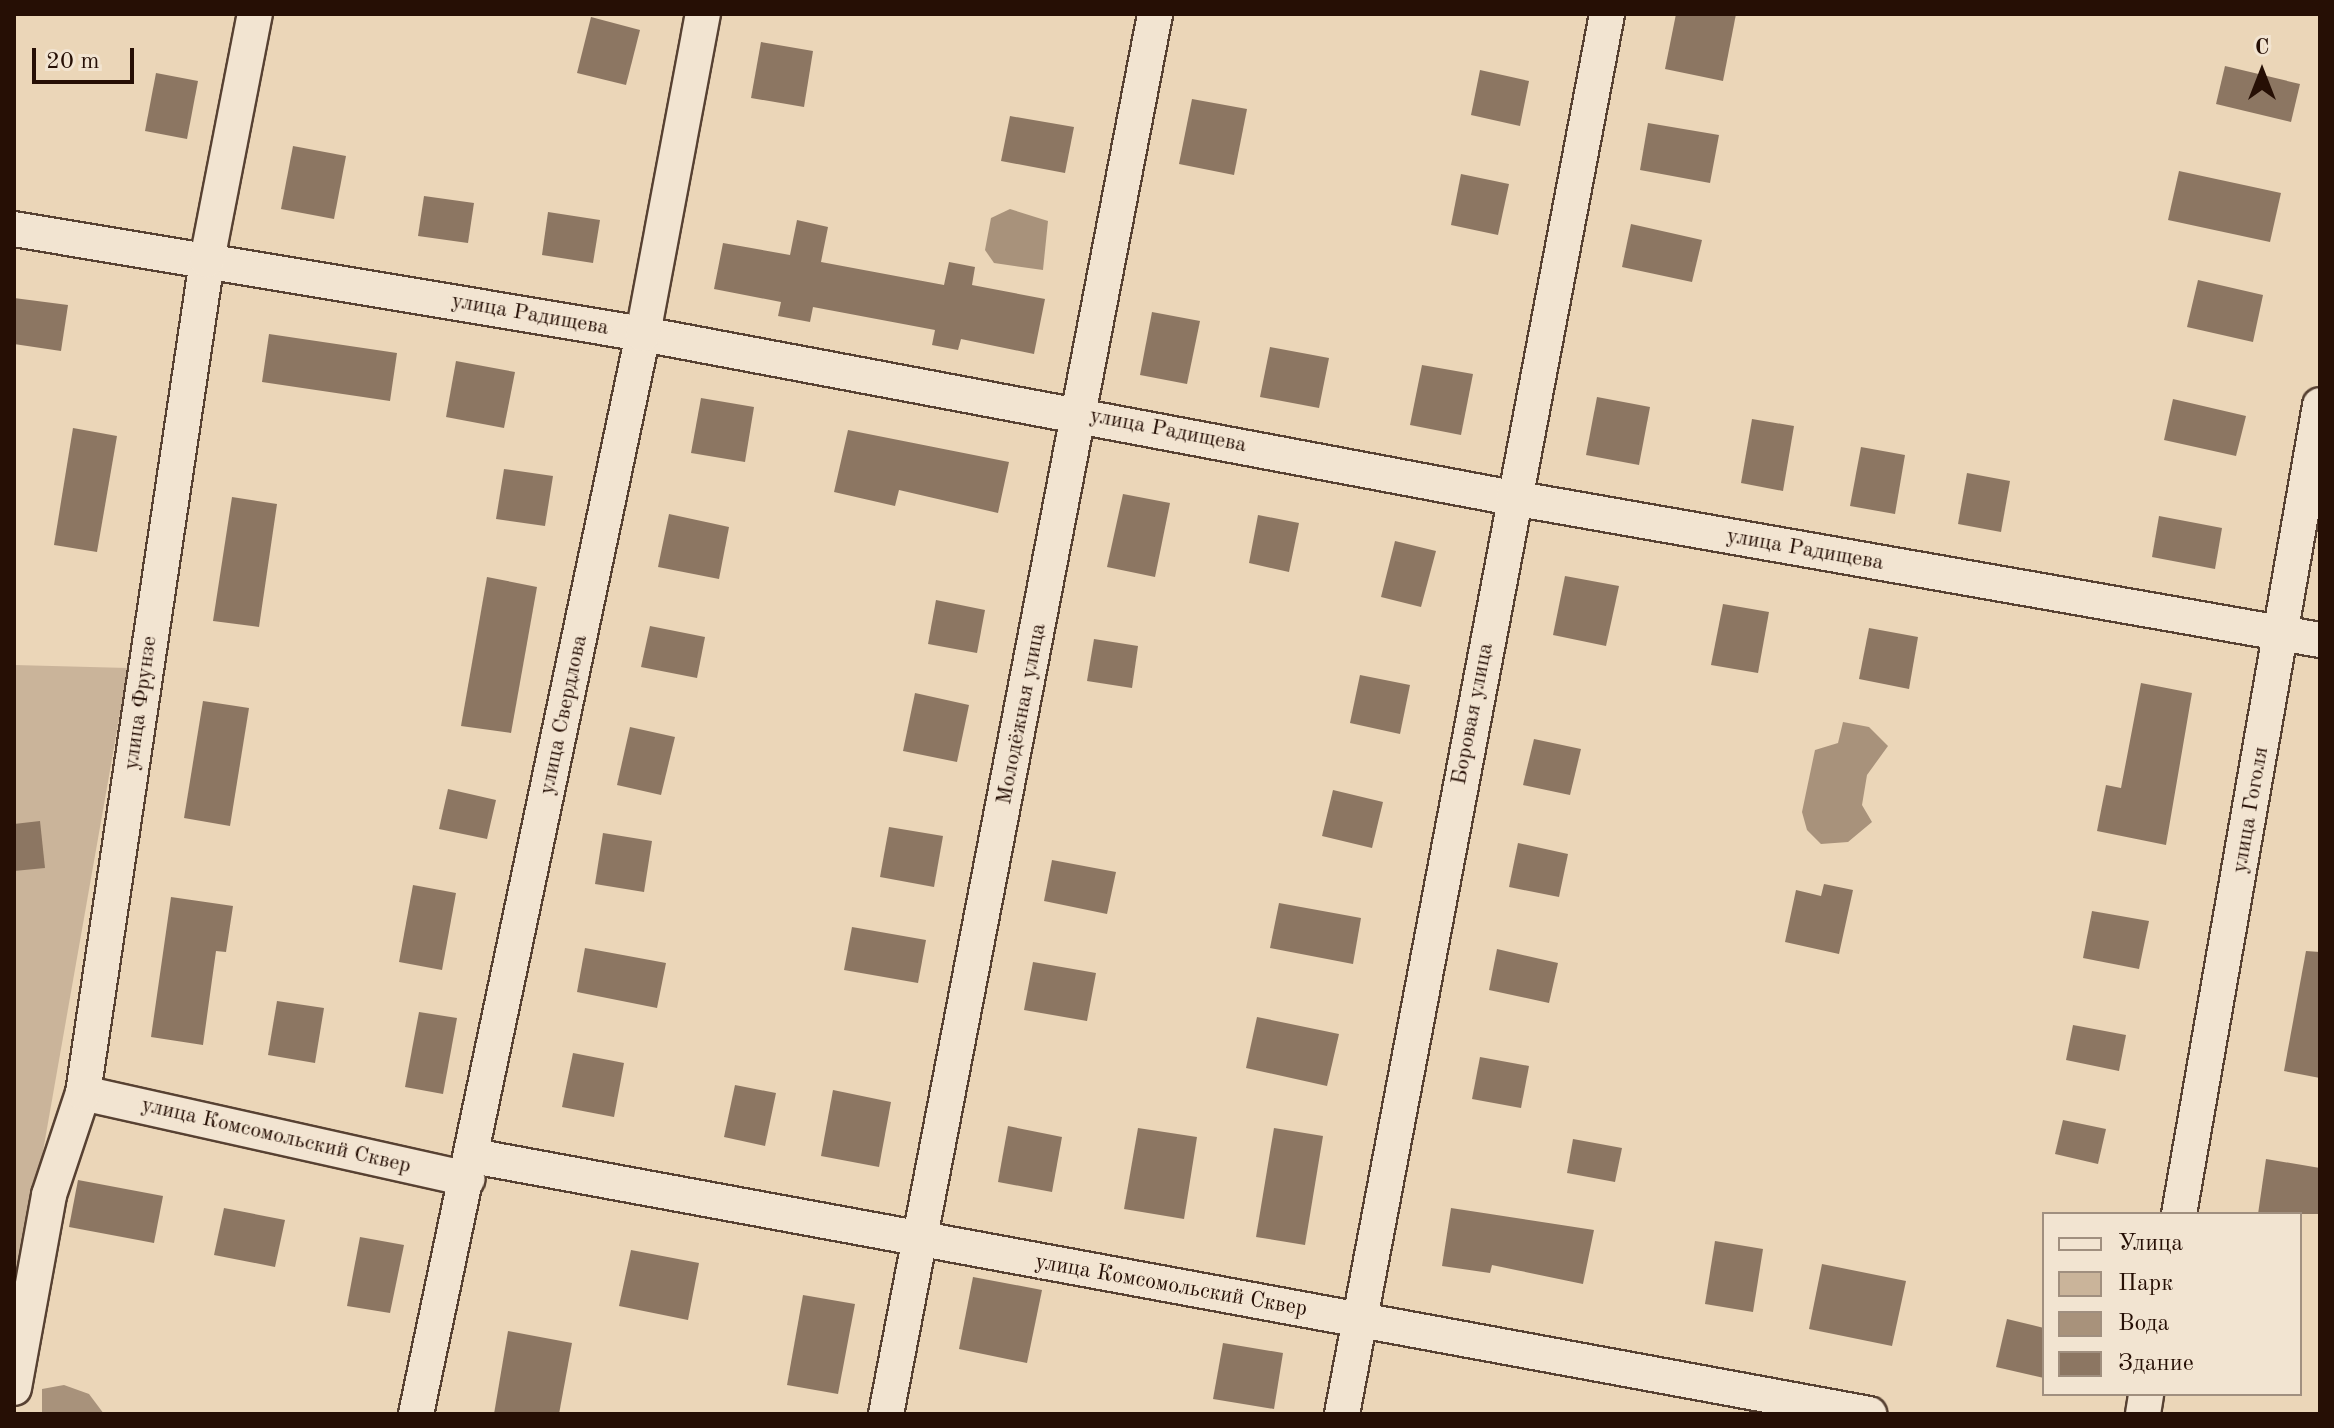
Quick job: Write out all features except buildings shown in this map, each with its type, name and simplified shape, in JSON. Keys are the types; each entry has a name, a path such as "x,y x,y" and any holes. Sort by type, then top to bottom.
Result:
{"street":[{"name":"улица Фрунзе","path":"14,1388 49,1195 83,1093 207,260 255,14"},
{"name":"улица Свердлова","path":"416,1414 471,1168 643,334 703,14"},
{"name":"Молодёжная улица","path":"886,1414 1155,14"},
{"name":"Боровая улица","path":"1342,1414 1607,14"},
{"name":"улица Радищева","path":"14,229 643,334 1513,498 2320,640"},
{"name":"улица Гоголя","path":"2179,1212 2320,405"},
{"name":"улица Комсомольский Сквер","path":"83,1093 471,1168 920,1241 1869,1414"}],"green space":[{"path":"14,665 128,668 14,1316"}],"water":[{"path":"1010,209 1048,221 1043,270 994,263 985,250 991,218"},
{"path":"1843,722 1869,727 1888,746 1867,775 1862,805 1872,822 1848,842 1821,844 1807,830 1802,812 1815,750 1838,743"},
{"path":"64,1385 89,1394 104,1414 42,1414 42,1389"}]}
